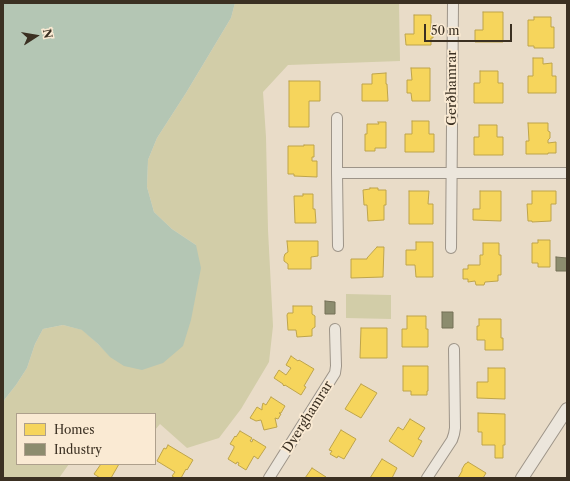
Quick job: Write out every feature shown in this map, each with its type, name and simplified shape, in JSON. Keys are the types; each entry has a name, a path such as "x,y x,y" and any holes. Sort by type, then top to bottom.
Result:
{"street":[{"name":"Gerðhamrar","path":"451,248 452,3"},
{"path":"337,118 338,246"},
{"path":"338,173 567,173"},
{"name":"Dverghamrar","path":"269,478 335,374 335,329"},
{"path":"427,478 452,440 454,434 454,349"},
{"path":"522,478 567,409"}],"shaded area":[{"path":"3,3 235,3 231,18 157,138 148,160 147,187 154,212 172,229 196,245 201,268 191,320 183,346 163,363 142,370 124,366 110,357 82,330 63,325 43,329 35,344 27,368 3,403"},
{"path":"235,3 399,3 400,61 288,65 263,92 273,326 269,362 241,409 219,438 187,448 160,424 156,429 156,413 16,413 16,465 68,465 59,478 3,478 3,403 27,368 35,344 43,329 63,325 83,330 111,357 196,245 172,229 154,212 147,187 148,160 157,138 231,18"},
{"path":"346,294 391,295 391,319 346,318"}],"building: Homes":[{"path":"483,12 503,12 503,42 475,42 475,30 483,30"},
{"path":"414,15 431,15 431,34 433,34 433,38 431,38 431,45 406,45 405,34 414,34"},
{"path":"534,17 551,17 551,27 554,27 554,48 534,48 534,46 528,46 528,20 534,20"},
{"path":"533,58 543,58 543,64 552,63 552,76 556,76 556,93 528,93 528,76 533,76"},
{"path":"411,68 430,68 430,101 412,101 411,93 407,93 407,80 412,80"},
{"path":"480,71 498,71 498,83 503,83 503,103 474,103 474,83 480,83"},
{"path":"386,73 388,101 362,101 362,84 372,84 372,74"},
{"path":"289,81 320,81 320,101 309,101 309,127 289,127"},
{"path":"412,121 429,121 429,134 434,134 434,152 405,152 405,134 412,134"},
{"path":"378,122 386,122 386,148 375,148 375,151 365,151 365,134 367,134 367,124 379,124"},
{"path":"528,123 548,123 550,138 548,143 556,142 556,153 526,154 526,141 529,141"},
{"path":"479,125 497,125 497,137 503,137 503,155 474,155 474,137 479,137"},
{"path":"314,145 314,157 312,157 312,161 317,161 317,177 294,176 294,174 288,174 288,146"},
{"path":"370,188 386,190 384,220 368,221 367,205 364,205 363,190"},
{"path":"409,191 429,191 428,204 433,204 433,224 409,224"},
{"path":"480,191 501,191 501,221 473,220 473,209 480,209"},
{"path":"532,191 556,191 556,204 551,204 551,221 528,221 527,204 532,204"},
{"path":"303,194 313,194 313,209 315,209 316,223 295,223 294,196 303,196"},
{"path":"538,240 550,240 550,267 538,267 538,263 532,263 532,243 538,243"},
{"path":"287,241 318,241 318,256 311,257 311,269 288,269 288,264 284,261 285,254 288,252"},
{"path":"416,242 433,242 433,277 416,277 415,265 406,265 406,250 416,250"},
{"path":"483,243 499,243 499,255 501,255 501,275 498,275 498,281 485,282 484,285 476,285 475,281 468,282 468,279 463,279 463,269 468,269 468,265 480,265 480,255 483,255"},
{"path":"377,247 384,247 383,277 351,278 351,259 367,259"},
{"path":"293,306 312,306 312,314 315,316 315,327 312,329 312,336 297,337 296,330 288,330 287,315 288,313 293,313"},
{"path":"407,316 426,316 428,347 402,347 402,329 407,329"},
{"path":"479,319 501,319 501,338 503,338 503,350 485,350 485,340 477,340 477,326 479,326"},
{"path":"361,328 387,328 387,358 360,358"},
{"path":"291,356 314,369 304,386 306,387 301,395 285,385 284,386 274,378 279,370 286,375 291,368 286,365"},
{"path":"403,366 428,366 427,395 411,395 411,391 403,391"},
{"path":"488,368 505,368 505,399 477,398 477,382 488,382"},
{"path":"361,384 377,393 361,418 345,409"},
{"path":"271,397 285,406 281,413 279,413 281,414 278,419 275,418 277,427 264,430 261,420 256,421 250,418 257,407 262,410 263,403 266,405"},
{"path":"478,413 505,414 505,445 503,445 503,458 495,458 495,445 482,445 482,432 478,432"},
{"path":"410,419 425,428 418,439 422,441 413,457 389,441 398,427 403,430"},
{"path":"341,430 356,439 344,459 338,456 337,458 330,454 332,451 329,450"},
{"path":"240,431 252,438 250,441 252,442 253,439 266,447 258,459 254,456 246,470 238,465 239,463 237,462 236,464 228,459 234,448 234,446 230,444"},
{"path":"168,445 193,460 181,478 175,478 172,476 175,472 157,461 164,448 166,449"},
{"path":"382,459 397,468 392,478 370,478"},
{"path":"468,462 486,473 483,478 458,478 465,464"},
{"path":"100,465 118,465 111,478 100,478 94,474"},
{"path":"312,468 326,477 326,478 305,478"}],"building: Industry":[{"path":"556,257 567,258 567,271 556,271"},
{"path":"325,301 335,302 335,314 325,314"},
{"path":"442,312 453,312 453,328 442,328"}]}
